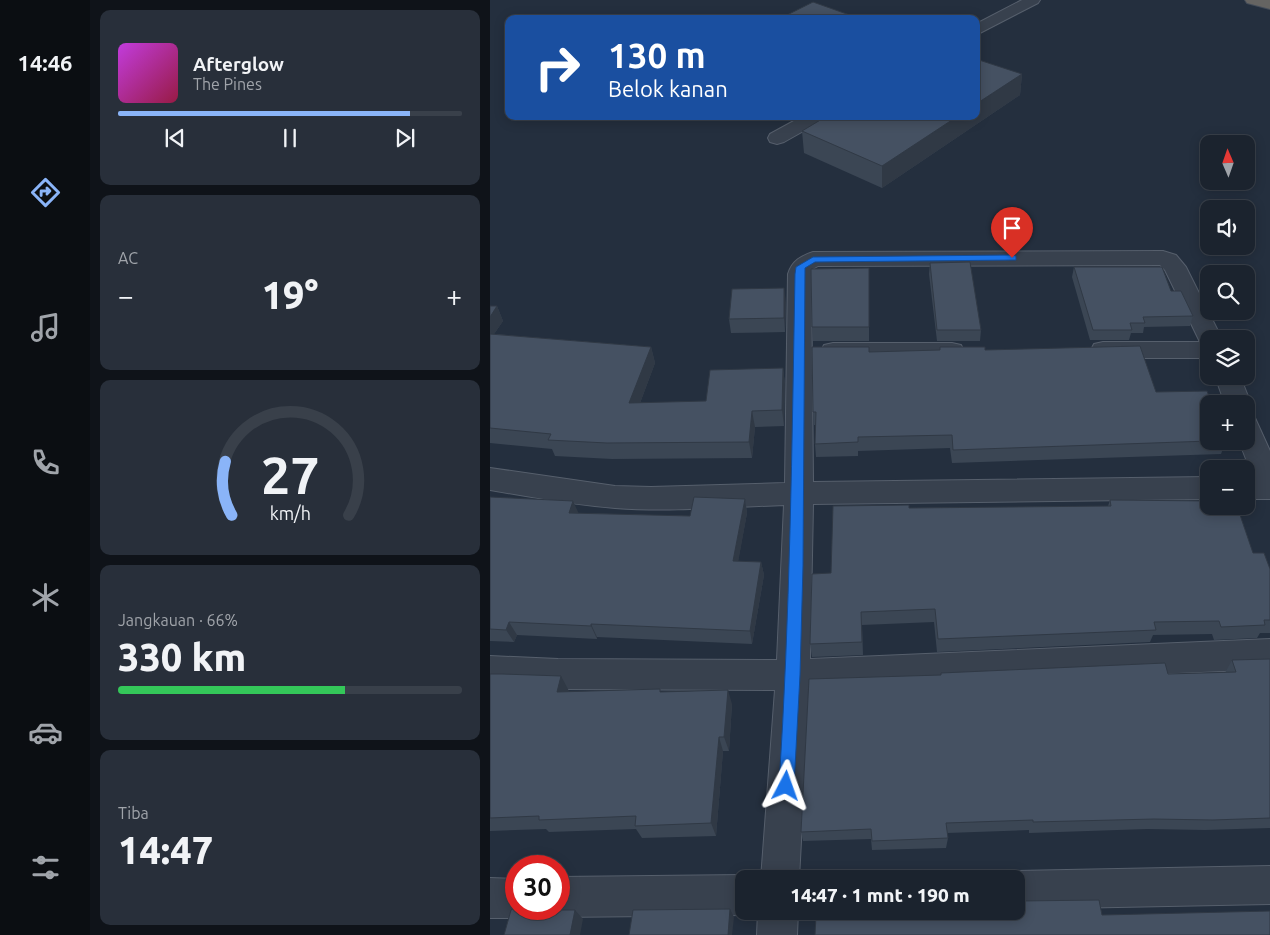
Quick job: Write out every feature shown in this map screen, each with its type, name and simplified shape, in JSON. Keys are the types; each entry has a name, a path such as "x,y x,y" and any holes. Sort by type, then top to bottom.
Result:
{"highway":[{"path":"1252,0 1270,4"}],"street":[{"path":"980,28 1033,0"},
{"path":"776,138 809,120"},
{"path":"781,870 793,675 798,494 799,274 804,264 813,259 1163,258 1175,267 1206,330"},
{"path":"1079,350 1200,350"},
{"path":"799,352 979,351"},
{"path":"1255,448 1270,486 1255,487"},
{"path":"490,479 615,497 651,498 1200,488"},
{"path":"490,671 558,674 793,675 1270,654"},
{"path":"1025,890 1270,885"},
{"path":"570,897 735,895"},
{"path":"490,898 505,898"},
{"path":"777,935 778,920"}],"building":[{"path":"813,2 850,15 787,15"},
{"path":"980,60 1022,74 980,101"},
{"path":"820,120 952,120 882,166 802,131"},
{"path":"970,262 981,330 937,330 930,263"},
{"path":"1074,267 1162,267 1171,291 1181,291 1193,316 1143,317 1145,323 1130,323 1132,330 1093,330"},
{"path":"869,268 869,327 812,327 811,269"},
{"path":"784,288 784,318 729,319 732,289"},
{"path":"490,306 497,306 490,317"},
{"path":"490,334 651,347 629,403 706,401 710,370 783,368 782,410 752,411 749,442 607,443 548,440 551,434 490,428"},
{"path":"1140,346 1156,392 1207,391 1209,395 1200,395 1200,441 953,450 952,435 858,437 858,442 815,444 816,412 813,412 812,347 869,347 869,352 940,350 940,347 985,347 985,350"},
{"path":"490,497 573,501 569,513 690,516 694,497 745,499 733,561 761,562 750,631 509,622 506,630 490,629"},
{"path":"1110,500 1200,501 1200,515 1240,515 1253,553 1264,553 1270,569 1270,620 1264,620 1265,625 1221,627 1219,621 1154,622 1156,630 938,639 935,609 861,612 862,642 810,644 812,574 831,573 833,506 909,505 909,508 1111,506"},
{"path":"1270,659 1270,818 1033,822 1033,820 946,823 948,838 872,841 871,829 801,832 809,679 941,675 941,673 1165,663 1168,674 1236,672 1232,660"},
{"path":"490,674 561,676 557,692 660,689 660,692 728,690 724,737 719,737 711,823 635,826 636,816 539,820 539,816 490,818"},
{"path":"1099,900 1102,915 1270,911 1270,935 815,935 816,920 1025,920 1025,901"},
{"path":"730,909 728,935 629,935 633,910"},
{"path":"570,910 575,910 570,935 504,935 508,920 570,920"}],"route":[{"path":"786,786 793,675 798,494 799,274 801,267 813,259 1012,258"}]}
